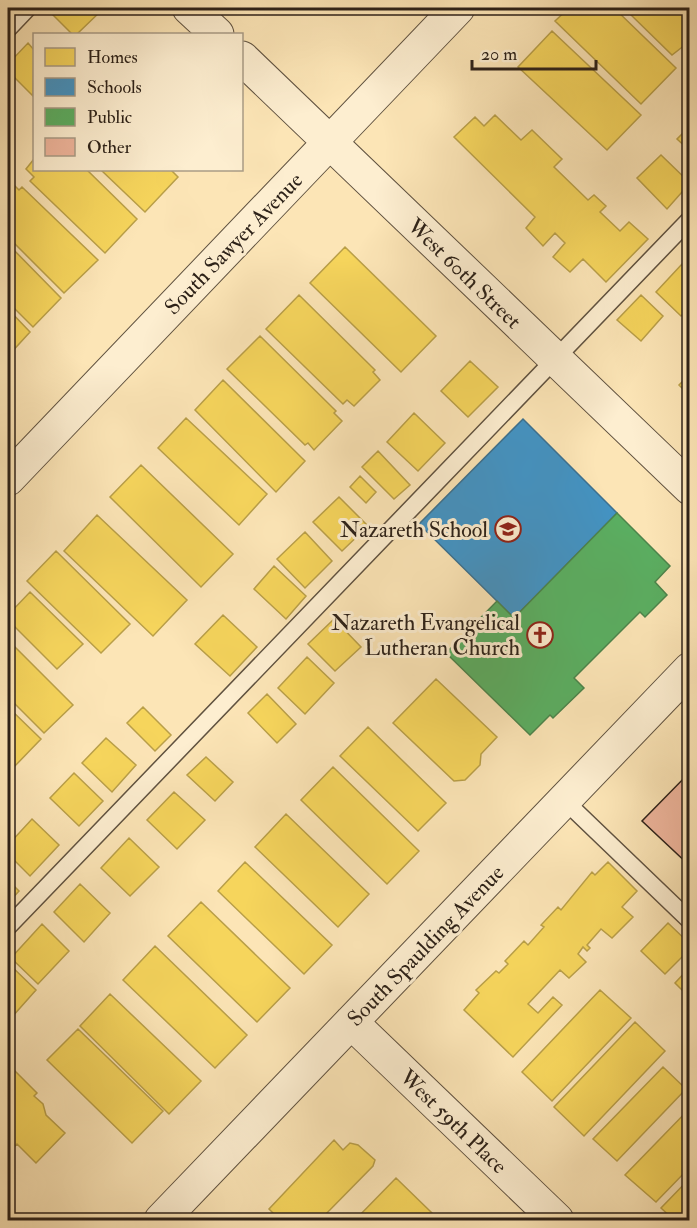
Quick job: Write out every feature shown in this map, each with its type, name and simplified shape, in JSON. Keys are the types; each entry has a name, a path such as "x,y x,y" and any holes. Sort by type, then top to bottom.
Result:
{"street":[{"path":"189,8 216,33"},
{"name":"South Sawyer Avenue","path":"8,478 458,8"},
{"name":"West 60th Street","path":"243,59 690,488"},
{"name":"South Spaulding Avenue","path":"161,1221 690,669"},
{"name":"West 59th Place","path":"351,1022 557,1221"}],"lane":[{"path":"8,29 28,8"},
{"path":"8,927 690,219"},
{"path":"564,800 690,921"}],"building: Homes":[{"path":"46,8 104,8 78,33 71,33"},
{"path":"569,8 614,8 676,68 641,104 555,21"},
{"path":"629,8 690,8 690,41 672,55 628,12 631,9"},
{"path":"552,31 641,115 607,150 518,67"},
{"path":"28,43 33,49 33,96 8,71 8,64"},
{"path":"495,115 521,140 532,130 562,159 554,167 588,200 594,195 606,206 600,212 620,231 629,222 648,239 606,282 583,259 570,272 553,257 565,243 555,233 543,246 526,228 535,217 454,137 475,117 484,126"},
{"path":"690,126 690,151 677,139"},
{"path":"661,155 690,183 667,209 637,178"},
{"path":"33,160 33,171 88,171 137,219 105,253 30,181 34,177 26,169"},
{"path":"102,171 172,171 178,177 145,212"},
{"path":"11,182 19,190 22,187 98,260 64,293 8,237 8,185"},
{"path":"8,244 61,298 33,327 8,302"},
{"path":"345,247 436,336 401,372 310,283"},
{"path":"682,264 690,272 690,307 681,316 656,292"},
{"path":"299,295 375,370 373,372 380,380 354,406 347,400 343,404 266,329"},
{"path":"641,295 663,316 641,341 617,320"},
{"path":"8,309 30,332 8,356"},
{"path":"260,336 336,411 334,413 342,421 314,450 308,443 305,445 227,369"},
{"path":"470,361 498,387 468,417 441,391"},
{"path":"690,374 690,396 679,385"},
{"path":"223,380 305,461 276,492 195,410"},
{"path":"414,413 445,443 418,471 387,442"},
{"path":"186,418 267,494 239,525 158,448"},
{"path":"378,451 410,485 394,499 362,467"},
{"path":"141,465 233,554 201,587 110,497"},
{"path":"360,476 376,492 366,503 350,487"},
{"path":"339,497 368,526 342,551 313,522"},
{"path":"97,515 187,600 153,636 64,551"},
{"path":"305,532 332,561 305,588 277,559"},
{"path":"56,551 130,624 101,653 27,581"},
{"path":"274,566 306,596 286,619 254,589"},
{"path":"30,592 83,644 57,669 8,620 8,615"},
{"path":"223,615 257,647 230,676 195,644"},
{"path":"334,619 361,647 335,671 308,644"},
{"path":"8,640 73,705 44,733 8,697"},
{"path":"307,657 334,683 305,714 278,688"},
{"path":"436,679 497,737 481,754 480,765 465,780 454,781 393,723"},
{"path":"267,694 296,724 277,743 248,713"},
{"path":"8,707 41,739 13,768 8,762"},
{"path":"143,707 171,735 155,751 127,723"},
{"path":"368,727 446,803 418,831 340,756"},
{"path":"106,738 136,765 112,792 82,763"},
{"path":"206,757 233,782 215,801 187,775"},
{"path":"333,767 419,851 387,884 301,800"},
{"path":"74,773 103,801 79,826 50,798"},
{"path":"174,792 205,820 177,849 147,820"},
{"path":"286,814 369,894 338,927 255,847"},
{"path":"32,819 59,845 30,876 8,854 8,845"},
{"path":"129,838 159,867 130,896 101,868"},
{"path":"245,862 332,945 304,974 218,891"},
{"path":"608,862 637,891 622,907 633,917 612,938 601,929 587,945 590,948 587,951 583,947 578,954 586,962 569,978 560,970 528,1004 538,1013 553,997 562,1005 513,1057 464,1010 479,993 476,990 496,971 499,973 508,964 505,961 524,941 528,945 544,927 541,925 558,907 561,910 592,872 595,875"},
{"path":"8,880 19,891 8,903"},
{"path":"80,884 110,913 84,942 54,912"},
{"path":"201,902 290,988 257,1022 168,936"},
{"path":"668,923 690,944 690,949 665,974 641,951"},
{"path":"42,924 69,951 38,984 11,958"},
{"path":"155,946 247,1035 215,1068 123,980"},
{"path":"8,963 36,990 12,1017 8,1012"},
{"path":"690,967 690,998 675,983"},
{"path":"600,990 631,1018 552,1101 522,1072"},
{"path":"110,994 201,1081 169,1114 80,1026"},
{"path":"635,1022 665,1051 584,1136 554,1107"},
{"path":"78,1029 163,1111 132,1143 47,1060"},
{"path":"663,1067 686,1089 617,1161 593,1139"},
{"path":"13,1069 37,1093 34,1096 43,1104 46,1115 65,1133 36,1163 17,1144 11,1150 8,1147 8,1075"},
{"path":"690,1108 690,1167 656,1202 625,1175"},
{"path":"334,1140 343,1150 350,1143 358,1145 375,1160 373,1166 320,1220 280,1220 269,1209"},
{"path":"396,1178 432,1213 425,1220 355,1220"},
{"path":"690,1178 690,1220 674,1220 661,1208"}],"building: Schools":[{"path":"523,419 617,513 514,618 419,524"}],"building: Public":[{"name":"Nazareth Evangelical Lutheran Church","path":"617,513 670,566 655,582 667,595 645,617 640,612 574,678 584,688 553,718 550,715 530,735 446,653 497,601 514,618"}],"building: Other":[{"path":"690,772 690,866 642,821"}],"place":[{"name":"Nazareth School","path":"508,529"},
{"name":"Nazareth Evangelical Lutheran Church","path":"540,635"}]}
